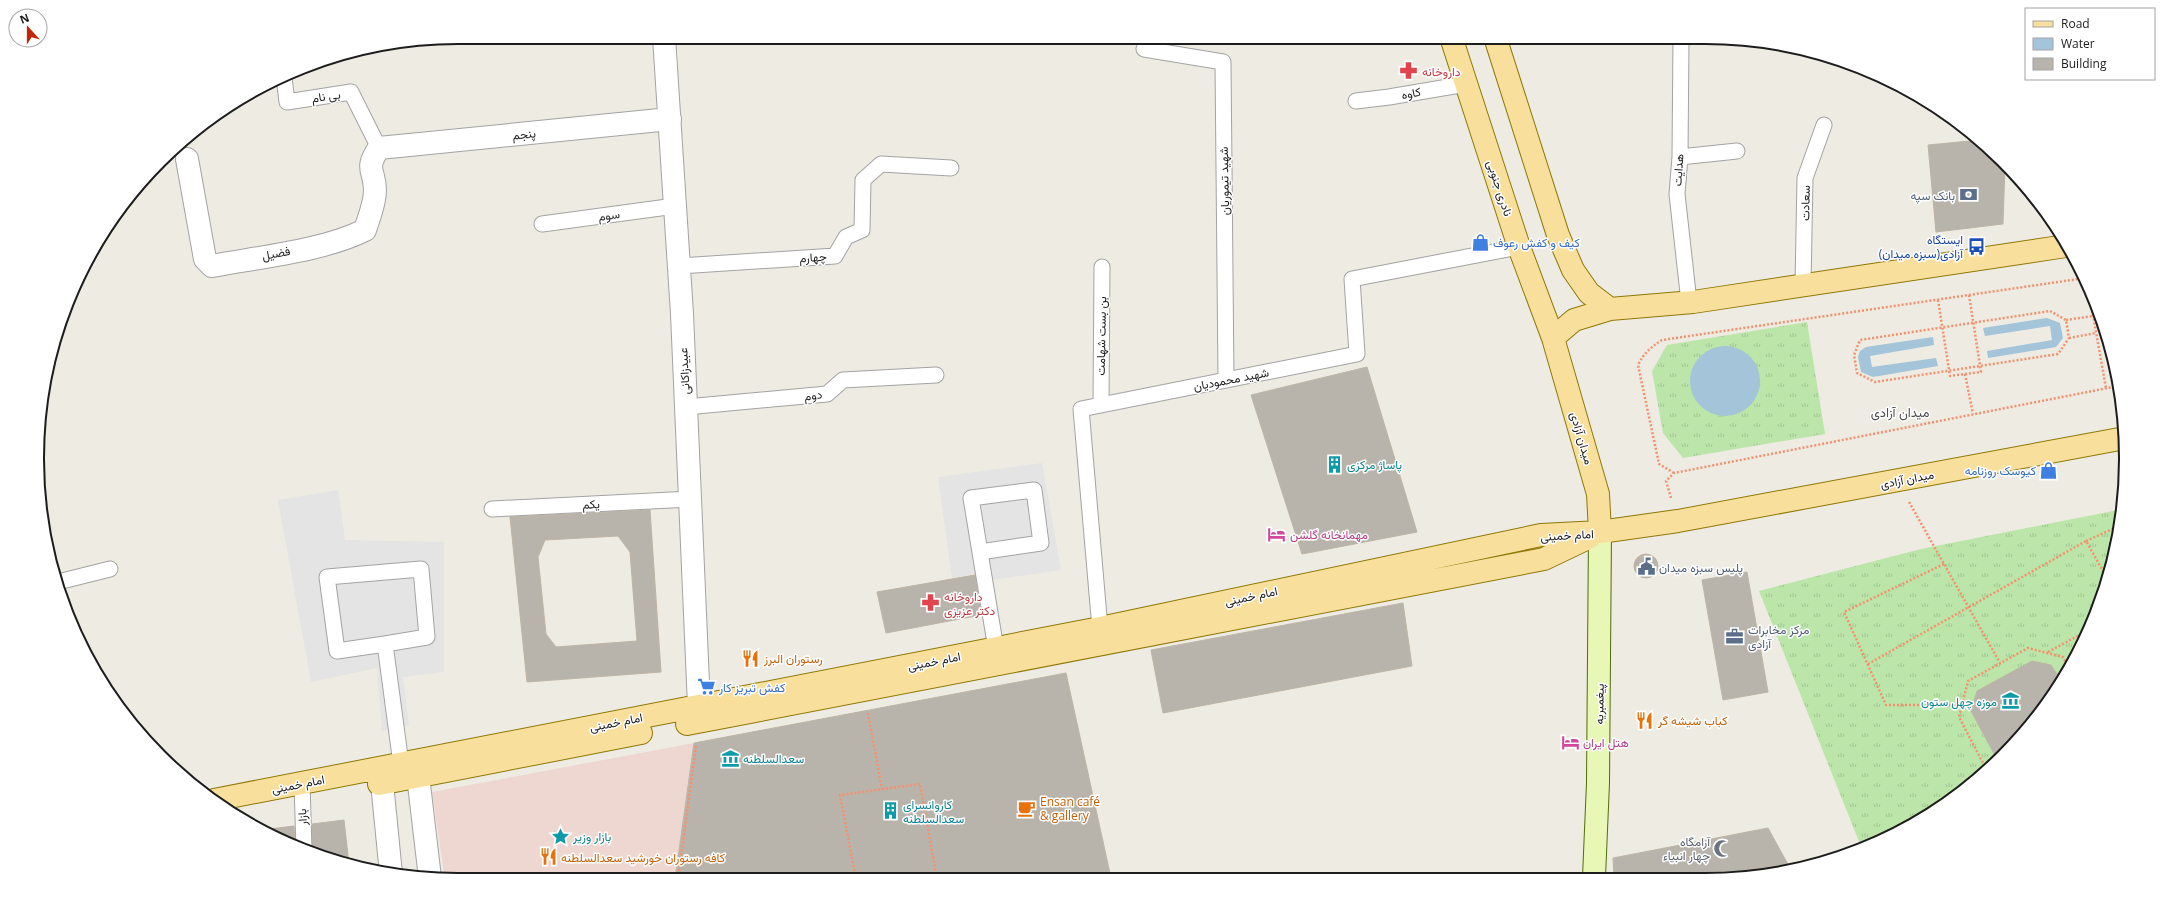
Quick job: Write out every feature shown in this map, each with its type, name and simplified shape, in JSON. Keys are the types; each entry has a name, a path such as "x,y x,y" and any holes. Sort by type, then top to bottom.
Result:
{"main road":[{"name":"نادری جنوبی","path":"1453,44 1519,247 1553,338"},
{"path":"1497,44 1558,236 1573,270 1584,287 1589,293 1610,309"},
{"path":"1553,338 1574,320 1610,309 1689,302 2060,247"},
{"path":"1543,310 1552,311 1571,306 1577,301 1584,287"},
{"name":"میدان آزادی","path":"1553,338 1598,494 1600,532 1678,521 2118,439"},
{"name":"امام خمینی","path":"238,809 302,790 699,714 996,649 1540,535 1600,532"},
{"name":"امام خمینی","path":"699,714 863,690 1544,559 1600,532"},
{"name":"پیغمبریه","path":"1594,873 1598,783 1600,532"},
{"name":"امام خمینی","path":"223,799 382,783 410,770"}],"street":[{"name":"عبیدزاکانی","path":"665,44 679,266 699,714"},
{"name":"پنجم","path":"379,148 670,119"},
{"name":"فضیل","path":"187,159 205,259 212,266 324,245 348,238 365,230 372,207 375,189 371,172 372,159 379,148"},
{"path":"410,770 429,872"},
{"path":"382,783 390,867"}],"lane":[{"name":"هدایت","path":"1681,44 1680,157 1677,194 1689,302"},
{"name":"شهید تیموریان","path":"1144,49 1223,62 1226,380"},
{"name":"بی نام","path":"285,83 287,102 351,92 379,148"},
{"name":"کاوه","path":"1356,101 1466,84"},
{"name":"سعادت","path":"1803,285 1806,178 1824,124"},
{"path":"1680,157 1737,151"},
{"name":"چهارم","path":"679,266 835,256 846,237 862,230 863,180 881,164 951,168"},
{"name":"سوم","path":"542,224 675,206"},
{"name":"شهید محمودیان","path":"1100,628 1081,409 1357,354 1352,280 1519,247"},
{"name":"بن بست شهامت","path":"1101,405 1102,268"},
{"name":"دوم","path":"686,407 826,394 843,380 936,375"},
{"path":"980,552 1041,543 1034,490 971,498 996,649"},
{"name":"یکم","path":"492,509 690,499"},
{"path":"63,581 110,569"},
{"path":"421,569 427,637 385,644 337,652 327,577 421,569"},
{"path":"385,644 410,770"},
{"name":"بازار","path":"302,790 304,842"}],"path":[{"path":"1674,473 1659,464 1638,365 1651,346 1662,340 2078,279"},
{"path":"1938,300 1950,376 1981,372 1969,295"},
{"path":"2066,320 2069,338 2058,354 1875,382 1857,372 1854,355 1860,340 2050,311 2066,320 2093,316 2106,388"},
{"path":"2069,338 2096,333"},
{"path":"1965,374 1973,414"},
{"path":"1666,481 1674,473 2112,387"},
{"path":"1896,481 2000,663"},
{"path":"1868,664 2086,541 2112,529"},
{"path":"2086,541 2103,571"},
{"path":"1944,564 1844,612 1886,705 1962,705"},
{"path":"2047,653 2079,635"},
{"path":"1984,765 1959,717 1968,681 2028,648 2063,657 2065,661"},
{"path":"863,690 882,789"},
{"path":"679,873 699,714"},
{"path":"855,873 840,795 920,784 936,873"}],"shaded area":[{"path":"1042,463 1061,570 979,582 977,574 952,578 938,477"},
{"path":"338,490 345,540 444,542 444,672 403,677 409,725 382,731 377,668 311,682 278,500"},
{"name":"بازار وزیر","path":"694,743 676,873 444,872 432,792"}],"green space":[{"path":"1807,322 1825,434 1683,458 1663,433 1652,371 1667,345"},
{"path":"2115,511 2105,566 2087,617 2063,666 2033,711 1998,752 1957,787 1912,817 1888,830 1859,842 1759,591 1921,549"}],"water":[{"path":"2047,318 2060,323 2063,338 2056,347 1988,358 1987,351 2052,340 2050,326 1985,336 1983,328"},
{"path":"1933,337 1934,345 1870,356 1872,367 1936,358 1938,366 1873,377 1861,372 1858,357 1860,351 1866,347"},
{"path":"1725,346 1744,352 1754,362 1760,381 1754,400 1744,410 1725,416 1706,410 1696,400 1690,381 1696,362 1706,352"}],"building":[{"name":"بانک سپه","path":"1970,141 1998,165 2005,173 2003,224 1936,232 1928,145"},
{"name":"پاساژ مرکزی","path":"1367,367 1417,532 1302,554 1251,395"},
{"path":"650,510 661,672 527,682 510,517","holes":["618,536 630,552 637,641 556,647 546,634 538,557 545,540"]},
{"name":"پلیس سبزه میدان","path":"1646,554 1654,558 1658,566 1654,574 1646,578 1638,574 1634,566 1638,558"},
{"name":"مرکز مخابرات آزادی","path":"1747,572 1768,692 1723,700 1702,580"},
{"name":"داروخانه دکتر عزیزی","path":"975,575 981,615 886,633 877,592"},
{"path":"1403,603 1412,666 1163,713 1151,650"},
{"name":"موزه چهل ستون","path":"2032,661 2051,665 2057,675 2033,711 1995,755 1971,711 1977,691"},
{"name":"کاروانسرای سعدالسلطنه","path":"1066,673 1110,873 676,873 694,743"},
{"path":"344,820 348,858 312,846 312,824"},
{"path":"294,826 295,839 275,830 272,829"},
{"name":"آرامگاه چهار انبیاء","path":"1768,828 1788,864 1732,872 1614,873 1613,858"}],"place":[{"name":"داروخانه","path":"1409,71"},
{"name":"بانک سپه","path":"1968,195"},
{"name":"کیف و کفش رعوف","path":"1480,242"},
{"name":"ایستگاه آزادی(سبزه میدان)","path":"1976,246"},
{"name":"پاساژ مرکزی","path":"1334,464"},
{"name":"کیوسک روزنامه","path":"2049,470"},
{"name":"مهمانخانه گلشن","path":"1277,534"},
{"name":"پلیس سبزه میدان","path":"1646,567"},
{"name":"داروخانه دکتر عزیزی","path":"931,603"},
{"name":"مرکز مخابرات آزادی","path":"1735,636"},
{"name":"رستوران البرز","path":"751,658"},
{"name":"کفش تبریز کار","path":"706,687"},
{"name":"موزه چهل ستون","path":"2010,701"},
{"name":"کباب شیشه گر","path":"1645,720"},
{"name":"هتل ایران","path":"1570,742"},
{"name":"سعدالسلطنه","path":"730,758"},
{"name":"Ensan café & gallery","path":"1027,808"},
{"name":"کاروانسرای سعدالسلطنه","path":"890,811"},
{"name":"بازار وزیر","path":"560,836"},
{"name":"آرامگاه چهار انبیاء","path":"1723,848"},
{"name":"کافه رستوران خورشید سعدالسلطنه","path":"548,857"}],"district":[{"name":"میدان آزادی","path":"1900,412"}]}
